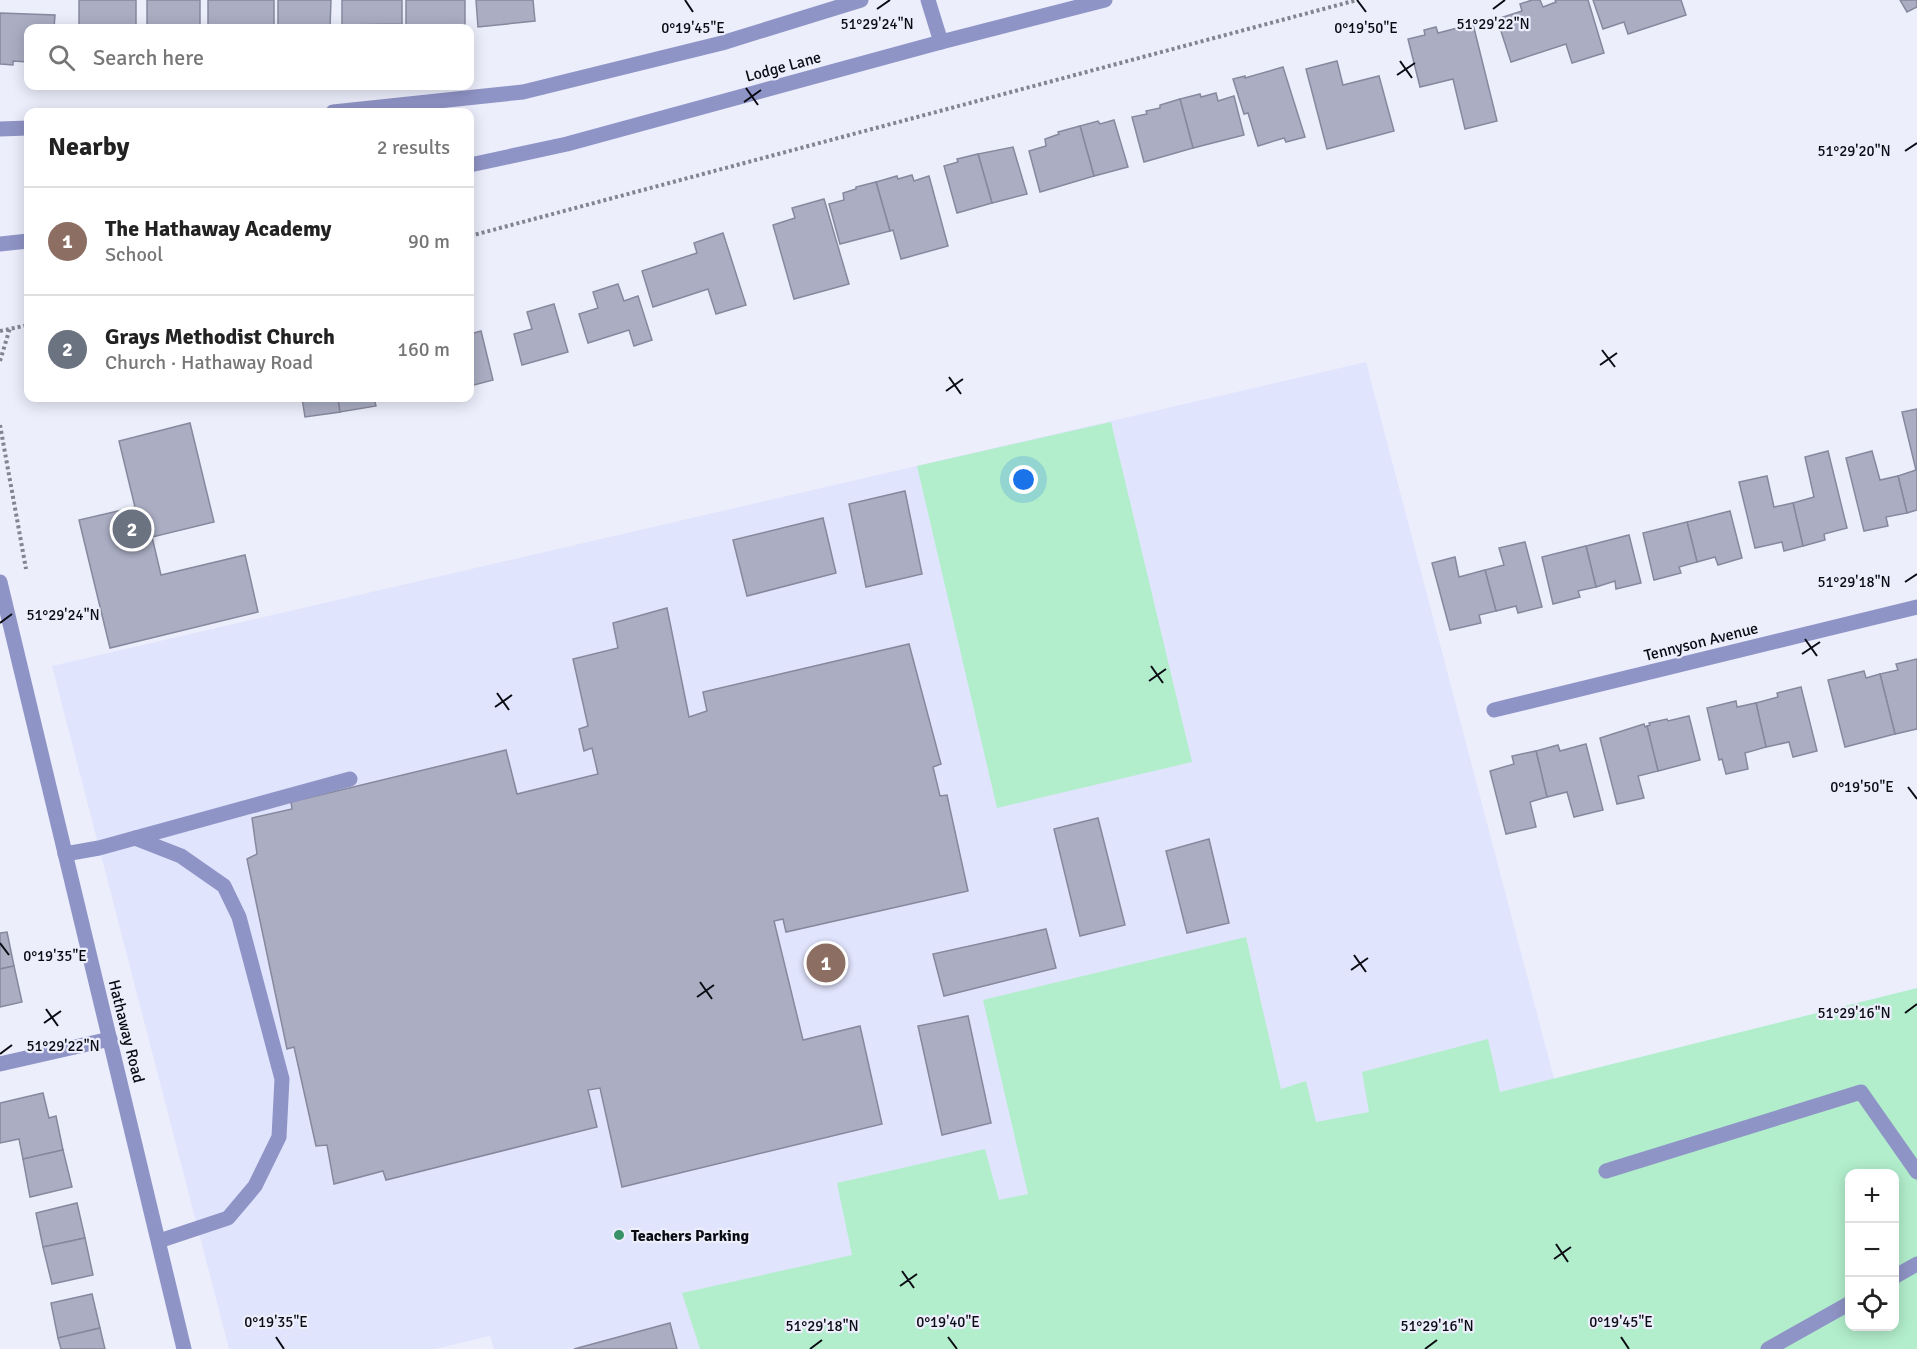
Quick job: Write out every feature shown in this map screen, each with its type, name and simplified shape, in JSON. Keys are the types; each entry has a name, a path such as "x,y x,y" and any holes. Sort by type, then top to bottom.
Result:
{"street":[{"path":"371,108 523,92 722,43 861,0"},
{"path":"928,0 941,42"},
{"name":"Lodge Lane","path":"474,164 567,144 941,42 1105,0"},
{"path":"0,129 24,128"},
{"path":"0,244 24,241"},
{"name":"Hathaway Road","path":"0,582 184,1349"},
{"name":"Tennyson Avenue","path":"1494,710 1917,607"},
{"path":"65,854 135,838 350,779"},
{"path":"135,838 181,856 224,886 239,917 282,1079 279,1137 255,1186 228,1218 159,1240"},
{"path":"0,1064 110,1039"},
{"path":"1606,1171 1861,1092 1915,1166"},
{"path":"1899,1274 1917,1264"},
{"path":"1768,1349 1845,1306"}],"path":[{"path":"474,235 1357,0"},
{"path":"0,331 24,326"},
{"path":"0,362 10,328"},
{"path":"0,425 26,573"}],"shaded area":[{"path":"1366,362 1625,1349 494,1349 490,1336 435,1349 229,1349 52,666"}],"green space":[{"path":"1111,422 1192,762 997,808 917,466"},
{"path":"1246,937 1281,1089 1306,1081 1316,1122 1369,1112 1362,1072 1488,1039 1500,1092 1917,988 1917,1349 700,1349 682,1293 852,1255 837,1183 985,1149 999,1200 1028,1194 983,1000"}],"building":[{"path":"79,0 136,0 136,24 79,24"},
{"path":"147,0 200,0 200,24 147,24"},
{"path":"208,0 274,0 274,24 208,24"},
{"path":"278,0 331,0 330,24 278,24"},
{"path":"342,0 402,0 402,24 342,24"},
{"path":"406,0 465,0 465,24 406,24"},
{"path":"476,0 533,0 535,21 478,27"},
{"path":"1540,0 1543,7 1556,2 1555,0 1588,0 1604,53 1572,63 1566,44 1511,62 1497,19 1522,11 1520,4"},
{"path":"1593,0 1681,0 1686,15 1628,34 1624,22 1603,29"},
{"path":"1900,0 1917,0 1917,7 1907,12"},
{"path":"0,13 55,15 54,24 24,24 24,62 13,61 13,65 0,64"},
{"path":"1473,24 1497,121 1465,129 1453,79 1420,87 1408,39 1425,35 1424,30 1436,27 1438,33"},
{"path":"1337,61 1343,85 1379,76 1394,131 1327,149 1306,69"},
{"path":"1283,67 1305,137 1286,142 1284,138 1258,146 1248,113 1244,114 1233,79 1245,76 1245,78"},
{"path":"1216,93 1218,101 1234,96 1244,135 1193,148 1180,99"},
{"path":"1180,99 1193,148 1144,162 1132,117 1147,114 1146,111 1160,108 1160,105"},
{"path":"1114,120 1128,167 1094,176 1080,126"},
{"path":"1080,126 1094,176 1040,192 1029,151 1046,146 1045,139 1059,134 1058,132"},
{"path":"1013,147 1027,194 992,203 978,154"},
{"path":"978,154 992,203 957,213 944,166 958,162 957,159"},
{"path":"912,175 914,181 929,176 948,246 901,259 893,230 890,231 876,182 897,176 898,179"},
{"path":"876,182 890,231 840,244 829,204 844,200 843,193"},
{"path":"824,199 849,284 794,299 773,225 795,218 792,208"},
{"path":"723,233 746,305 716,314 708,289 653,307 642,271 697,253 694,243"},
{"path":"618,284 624,301 638,296 652,340 634,346 629,330 588,343 579,314 598,308 593,292"},
{"path":"554,304 568,352 522,365 514,334 532,329 527,312"},
{"path":"481,331 493,380 474,385 474,333"},
{"path":"303,402 339,402 340,412 305,417"},
{"path":"339,402 375,402 376,406 340,412"},
{"path":"1917,409 1917,510 1907,513 1898,476 1916,470 1902,412"},
{"path":"190,423 214,522 152,537 161,575 245,555 258,612 110,648 79,520 135,507 119,441"},
{"path":"1828,451 1847,528 1824,534 1825,540 1803,546 1793,503 1814,497 1805,457"},
{"path":"1872,451 1880,480 1898,476 1907,513 1886,517 1888,526 1864,531 1846,458"},
{"path":"1767,476 1774,507 1793,503 1803,546 1784,551 1782,542 1755,548 1739,482"},
{"path":"905,491 922,574 866,587 849,504"},
{"path":"1730,511 1742,558 1718,565 1715,557 1697,562 1687,522"},
{"path":"823,518 836,573 747,596 733,540"},
{"path":"1687,522 1697,562 1679,567 1681,573 1654,580 1643,533"},
{"path":"1629,535 1641,583 1616,589 1615,581 1596,587 1586,546"},
{"path":"1525,542 1542,607 1518,613 1516,606 1496,611 1485,570 1504,565 1499,548"},
{"path":"1586,546 1596,587 1578,591 1580,597 1553,604 1542,557"},
{"path":"1455,557 1459,577 1485,570 1496,611 1479,615 1481,623 1450,630 1432,563"},
{"path":"667,608 689,717 707,711 703,692 909,644 941,764 933,767 940,796 947,795 968,891 786,932 783,919 774,921 803,1040 860,1026 882,1124 622,1187 600,1088 588,1090 597,1127 386,1180 383,1171 334,1184 327,1145 316,1146 294,1047 287,1049 247,859 257,854 252,818 292,809 291,802 506,750 517,794 598,774 592,748 584,751 579,729 588,726 573,659 618,648 613,623"},
{"path":"1917,659 1917,729 1895,734 1880,674 1898,670 1896,664"},
{"path":"1864,671 1866,678 1880,674 1895,734 1845,747 1828,680"},
{"path":"1801,687 1817,751 1793,757 1789,742 1766,747 1756,703 1778,697 1777,693"},
{"path":"1736,701 1737,707 1756,703 1766,747 1745,753 1748,769 1726,774 1722,759 1719,760 1707,708"},
{"path":"1689,716 1700,760 1658,771 1647,726 1650,725 1649,723"},
{"path":"1644,724 1645,727 1647,726 1658,771 1638,776 1644,798 1617,804 1600,738"},
{"path":"1586,744 1603,810 1574,817 1567,792 1547,797 1536,751 1558,745 1560,751"},
{"path":"1536,751 1547,797 1530,802 1536,827 1506,834 1490,771 1514,764 1512,756"},
{"path":"1098,818 1125,925 1080,936 1054,829"},
{"path":"1209,839 1229,923 1187,933 1166,851"},
{"path":"1046,929 1056,968 944,996 933,954"},
{"path":"7,932 14,966 0,969 0,933"},
{"path":"14,966 22,1002 0,1007 0,969"},
{"path":"968,1016 991,1123 942,1135 918,1026"},
{"path":"43,1093 49,1118 56,1116 63,1150 23,1159 19,1139 0,1143 0,1103"},
{"path":"63,1150 72,1187 30,1197 23,1159"},
{"path":"77,1203 85,1238 43,1247 36,1213"},
{"path":"85,1238 93,1275 52,1284 43,1247"},
{"path":"92,1294 100,1328 58,1338 51,1303"},
{"path":"670,1323 677,1349 574,1349"},
{"path":"100,1328 105,1349 61,1349 58,1338"}],"place":[{"name":"Grays Methodist Church","path":"132,529"},
{"name":"The Hathaway Academy","path":"826,963"},
{"name":"Teachers Parking","path":"619,1235"}]}
